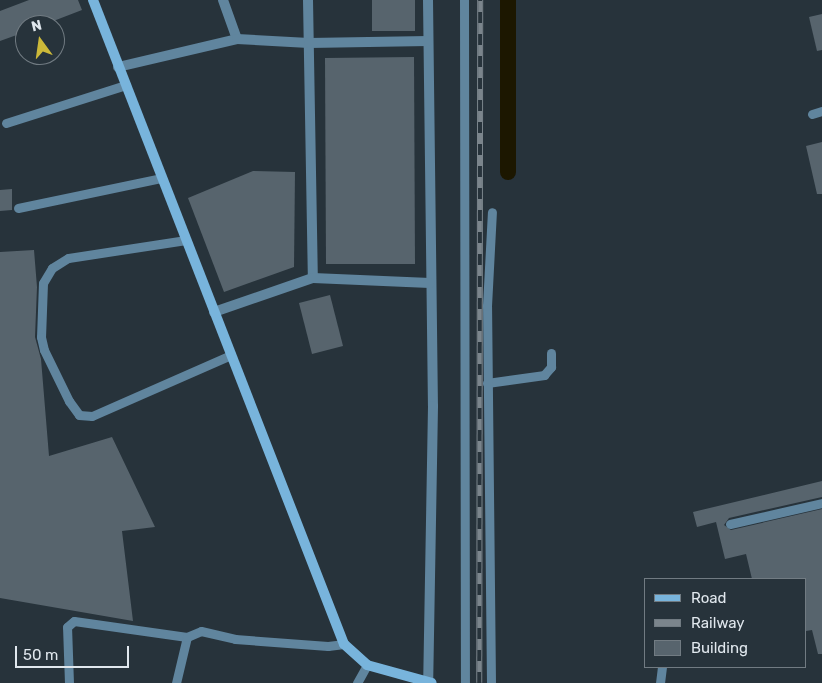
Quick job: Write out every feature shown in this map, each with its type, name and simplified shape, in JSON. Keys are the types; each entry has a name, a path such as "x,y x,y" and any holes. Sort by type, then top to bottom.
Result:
{"street":[{"path":"92,0 344,644 367,665 430,683 433,406 428,0"},
{"path":"223,0 237,39"},
{"path":"308,0 313,278"},
{"path":"118,67 237,39 309,43 428,41"},
{"path":"214,312 313,278 430,283"}],"lane":[{"path":"464,0 465,683"},
{"path":"6,123 126,85"},
{"path":"812,114 822,111"},
{"path":"18,208 162,178"},
{"path":"491,683 487,382 492,212"},
{"path":"186,240 68,258 52,268 43,284 41,337 44,350 68,401 79,415 92,416 231,355"},
{"path":"487,382 544,375 551,367 551,354"},
{"path":"730,524 822,503"},
{"path":"68,683 67,627 74,620 187,637 201,630 236,640 328,646 344,644"},
{"path":"176,683 187,637"},
{"path":"357,683 367,665"},
{"path":"660,683 662,668"}],"building":[{"path":"29,0 78,0 82,10 65,17 65,15 15,15 15,36 0,41 0,11"},
{"path":"372,0 415,0 415,31 372,31"},
{"path":"822,14 822,50 817,51 809,17"},
{"path":"414,57 415,264 326,264 325,58"},
{"path":"822,142 822,194 817,194 806,146"},
{"path":"253,171 295,172 294,267 224,292 188,198"},
{"path":"12,189 12,210 0,211 0,190"},
{"path":"34,250 37,287 35,337 41,359 49,456 112,437 155,527 122,531 133,621 0,598 0,252"},
{"path":"330,295 343,346 312,354 299,303"},
{"path":"822,481 822,497 729,518 724,525 731,530 822,509 822,654 818,654 812,630 807,631 807,578 752,578 746,554 725,559 716,522 697,527 693,512"}],"waterway":[{"path":"508,0 508,172"}],"railway":[{"path":"479,683 480,0"}]}
